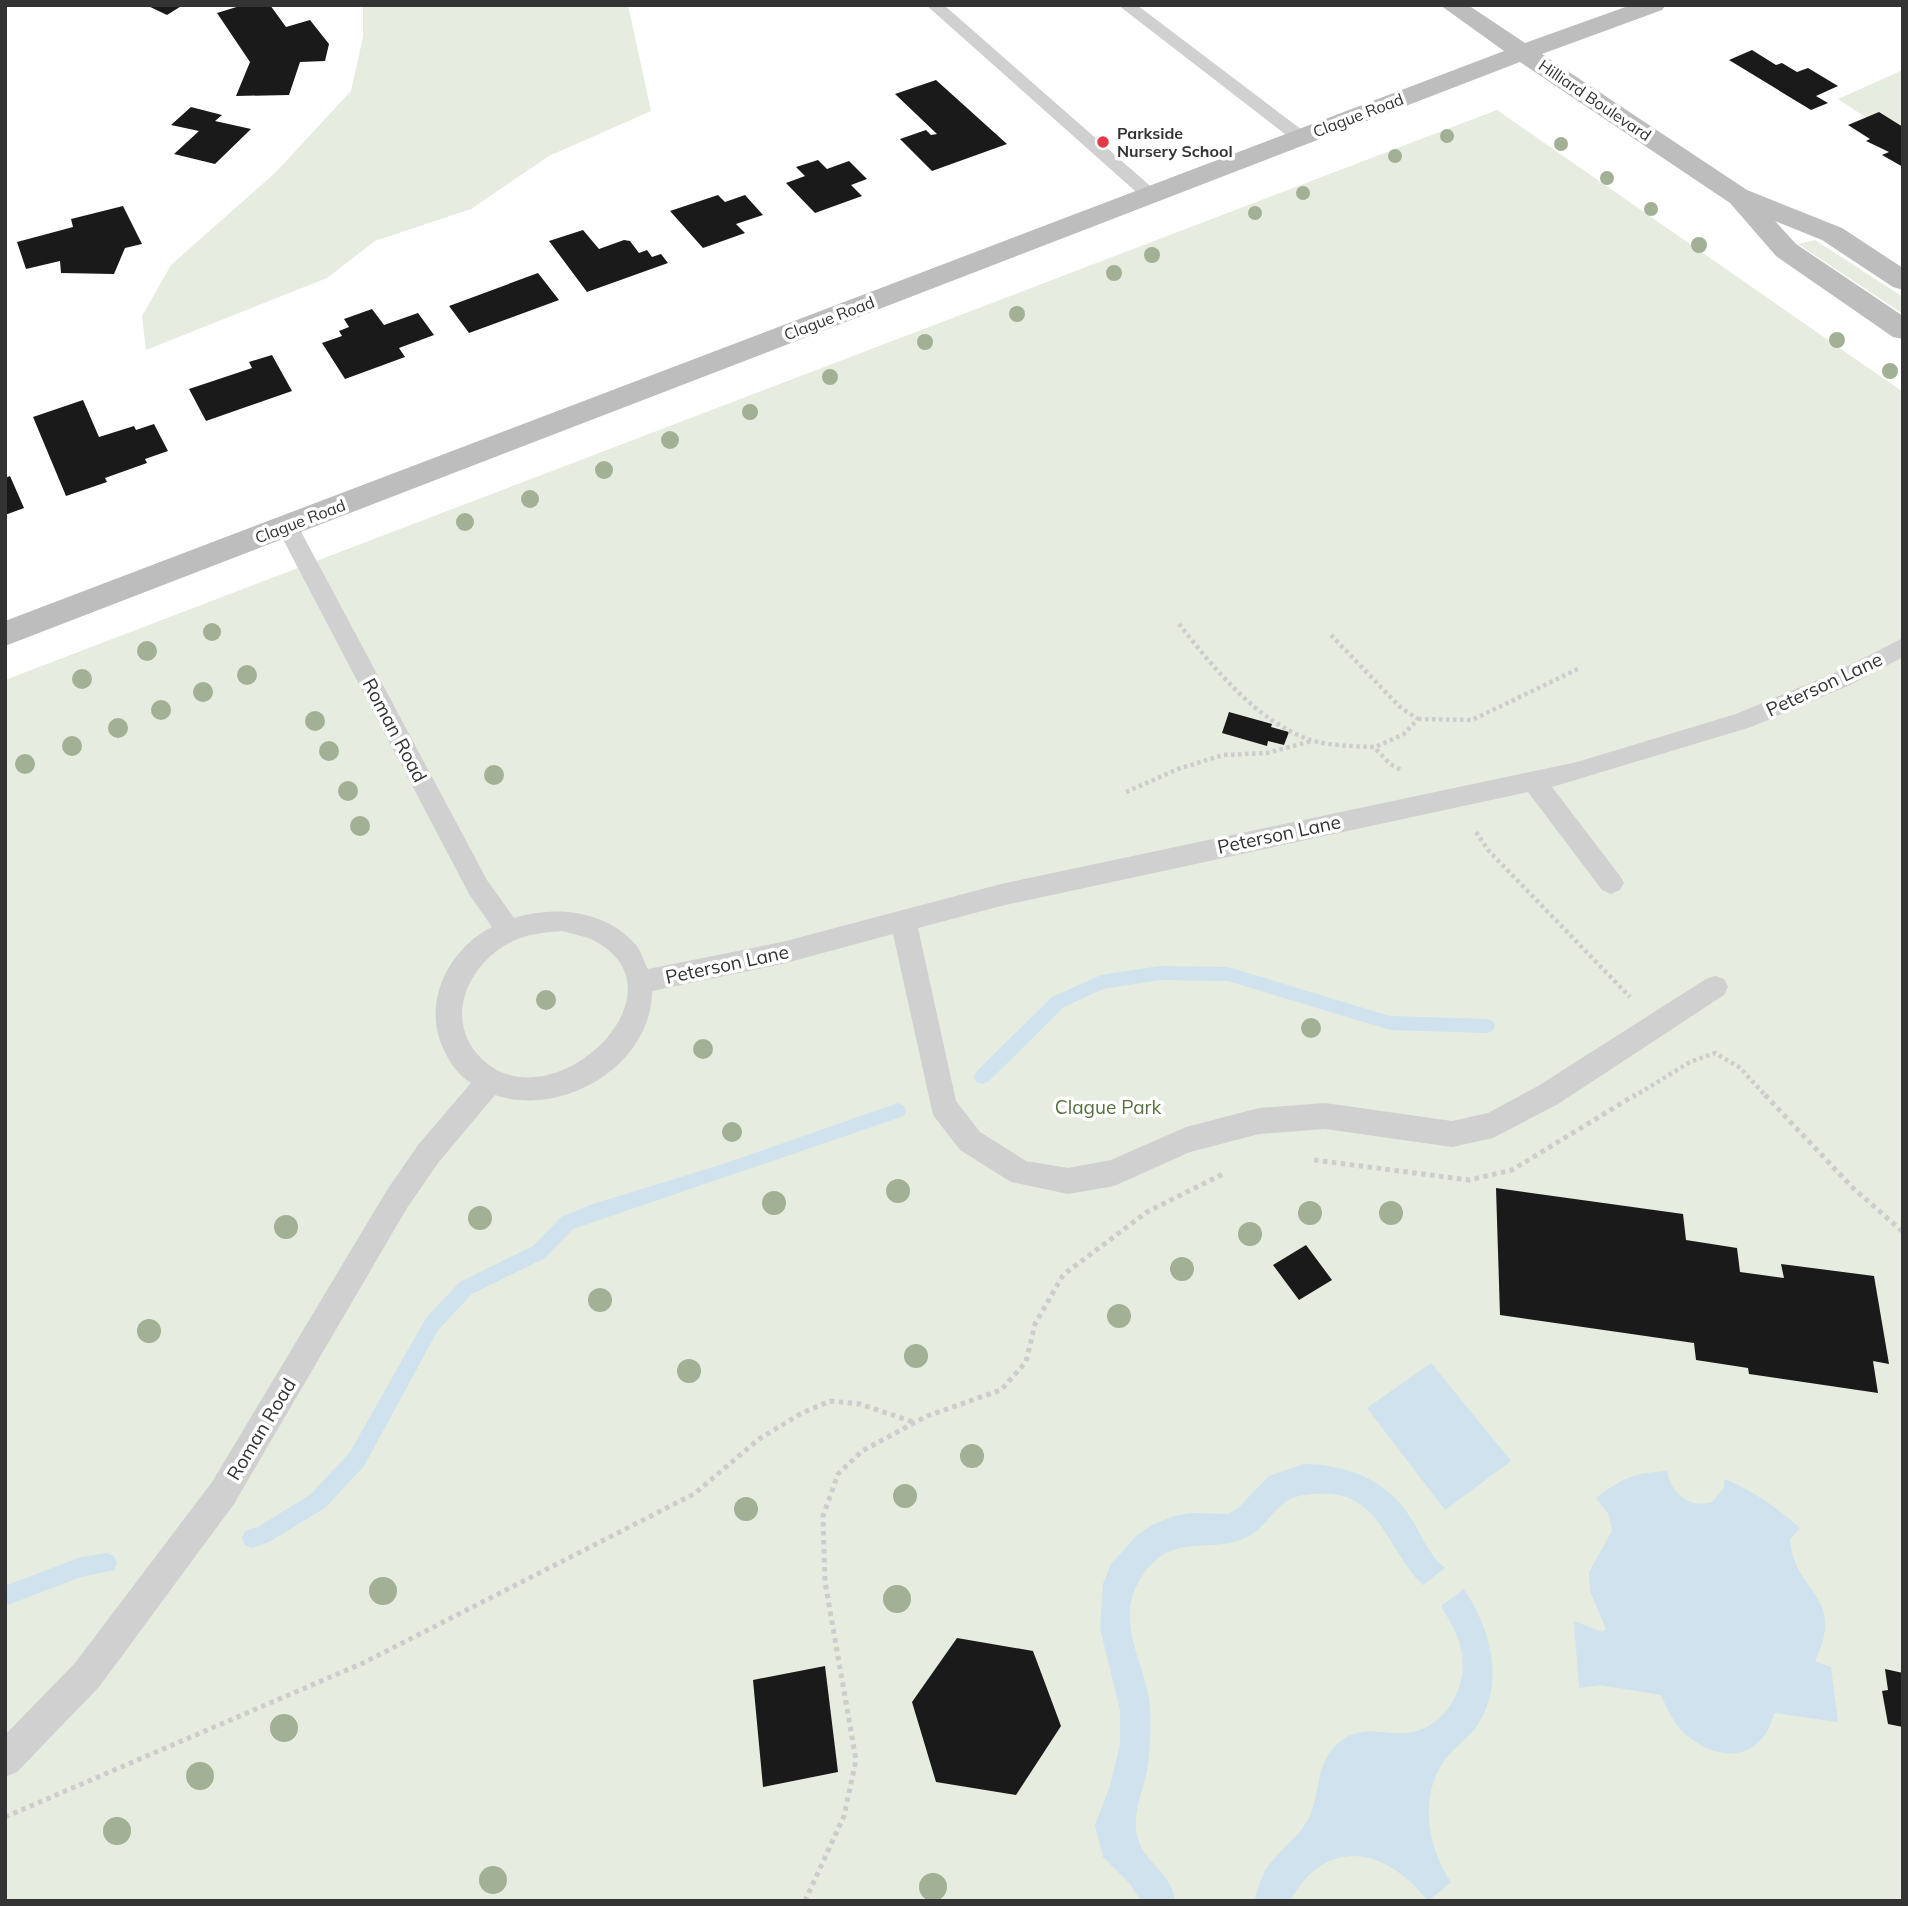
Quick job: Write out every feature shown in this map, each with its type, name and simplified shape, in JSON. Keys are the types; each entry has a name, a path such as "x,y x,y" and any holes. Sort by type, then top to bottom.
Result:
{"main road":[{"name":"Hilliard Boulevard","path":"1452,5 1737,196 1832,234 1903,281"},
{"name":"Clague Road","path":"5,634 1524,51 1654,5"},
{"name":"Hilliard Boulevard","path":"1737,196 1786,250 1903,330"}],"lane":[{"path":"934,5 1150,195"},
{"path":"1128,6 1300,137"},
{"name":"Roman Road","path":"287,526 478,887 509,931"},
{"name":"Peterson Lane","path":"641,982 782,953 1014,892 1577,772 1743,721 1842,678 1903,646"},
{"path":"1533,781 1611,883"},
{"path":"562,920 585,924 606,932 635,962 641,982 641,1003 635,1025 623,1045 605,1063 582,1076 554,1086 525,1088 491,1079 475,1071 458,1053 448,1031 446,1008 453,984 466,962 486,943 509,931 537,922 562,920"},
{"path":"903,920 943,1106 970,1141 1021,1173 1068,1181 1114,1173 1186,1140 1259,1121 1325,1116 1452,1134 1493,1125 1548,1095 1715,988"},
{"name":"Roman Road","path":"5,1760 87,1675 223,1493 397,1199 428,1154 491,1079"}],"path":[{"path":"1179,624 1198,649 1269,715 1305,737 1374,747 1404,734 1418,719"},
{"path":"1331,635 1400,707 1418,719 1472,720 1580,667"},
{"path":"1126,792 1178,769 1223,755 1267,753 1315,740"},
{"path":"1374,747 1390,764 1412,776"},
{"path":"1470,823 1488,850 1639,1006"},
{"path":"1303,1161 1469,1180 1512,1170 1690,1062 1715,1053 1739,1067 1852,1187 1903,1232"},
{"path":"805,1901 844,1816 856,1760 825,1582 823,1516 838,1474 862,1451 916,1423 1001,1390 1026,1362 1035,1324 1063,1275 1147,1212 1228,1172"},
{"path":"5,1817 375,1657 694,1494 759,1439 802,1413 830,1401 860,1404 916,1423"}],"green space":[{"path":"363,5 628,5 651,111 549,156 471,209 375,241 327,278 146,350 142,316 171,265 276,172 351,91 363,37"},
{"path":"1903,70 1903,142 1838,99"},
{"name":"Clague Park","path":"1497,110 1903,392 1903,1901 5,1901 5,680"},
{"path":"1815,240 1903,297 1903,314 1798,244"}],"water":[{"path":"1431,1363 1511,1461 1445,1510 1367,1408"},
{"path":"1304,1464 1353,1472 1381,1486 1404,1508 1431,1553 1445,1568 1423,1585 1369,1512 1355,1501 1338,1495 1317,1494 1302,1495 1287,1501 1256,1531 1243,1539 1177,1549 1152,1564 1135,1589 1130,1609 1132,1634 1148,1696 1150,1716 1148,1764 1136,1813 1136,1830 1141,1848 1169,1882 1175,1901 1141,1901 1130,1884 1103,1857 1095,1825 1110,1786 1120,1744 1120,1710 1100,1628 1103,1584 1111,1564 1137,1535 1152,1525 1174,1516 1192,1513 1228,1514 1238,1508 1269,1476"},
{"path":"1667,1471 1672,1486 1689,1501 1704,1504 1712,1502 1724,1488 1724,1479 1764,1500 1800,1528 1790,1539 1800,1572 1822,1608 1825,1622 1823,1639 1815,1661 1831,1667 1838,1722 1774,1713 1760,1741 1737,1753 1724,1753 1696,1742 1683,1732 1661,1695 1600,1685 1579,1688 1574,1621 1602,1632 1606,1629 1590,1591 1589,1572 1612,1531 1609,1515 1596,1498 1629,1478"},
{"path":"1464,1589 1487,1636 1493,1670 1488,1705 1480,1721 1444,1761 1431,1790 1429,1822 1432,1838 1436,1853 1451,1882 1428,1901 1394,1869 1375,1860 1357,1856 1338,1858 1321,1866 1305,1880 1290,1901 1254,1901 1266,1870 1307,1821 1323,1765 1333,1748 1358,1733 1404,1733 1425,1728 1436,1721 1453,1701 1459,1689 1463,1662 1455,1632 1441,1606"}],"building":[{"path":"146,5 183,5 167,15"},
{"path":"243,5 270,5 286,27 310,20 329,44 325,61 300,62 289,95 236,96 250,62 217,13"},
{"path":"1752,50 1776,65 1782,63 1797,72 1808,68 1838,86 1816,96 1828,103 1811,110 1729,60"},
{"path":"936,80 1007,144 932,171 900,139 926,130 931,135 937,134 895,94"},
{"path":"191,107 222,115 215,121 251,129 215,164 174,154 199,131 171,125"},
{"path":"1879,112 1903,127 1903,167 1882,155 1889,152 1866,141 1870,139 1848,125"},
{"path":"818,160 827,169 849,161 867,179 851,185 862,196 815,213 786,183 805,176 796,167"},
{"path":"718,195 725,202 745,195 763,215 736,224 745,233 703,248 670,211"},
{"path":"123,206 142,244 125,248 114,274 61,273 60,261 26,269 17,242 73,227 71,219"},
{"path":"583,230 599,249 624,240 630,241 639,253 647,250 652,257 661,254 668,263 587,292 549,241"},
{"path":"538,273 559,300 469,333 449,306"},
{"path":"372,309 384,325 418,313 434,335 399,348 405,357 345,379 322,343 342,336 339,331 349,327 344,319"},
{"path":"272,355 292,391 206,421 189,389 252,368 249,362"},
{"path":"83,400 99,437 134,426 136,430 154,424 168,451 145,459 147,463 105,478 107,482 66,496 33,417"},
{"path":"10,476 24,508 5,515 5,478"},
{"path":"1229,712 1272,724 1271,727 1289,732 1284,745 1268,741 1267,746 1222,733"},
{"path":"1496,1188 1683,1214 1686,1240 1737,1248 1740,1272 1784,1278 1781,1264 1874,1276 1889,1364 1873,1361 1878,1393 1749,1374 1748,1368 1696,1360 1694,1343 1500,1315"},
{"path":"1306,1245 1332,1280 1299,1300 1273,1265"},
{"path":"957,1638 1033,1651 1061,1726 1016,1795 936,1782 912,1702"},
{"path":"825,1666 838,1772 763,1787 753,1680"},
{"path":"1885,1669 1903,1673 1903,1727 1888,1724 1882,1691 1888,1690"}],"waterway":[{"path":"982,1077 1058,1002 1101,982 1160,973 1228,974 1390,1023 1487,1026"},
{"path":"252,1538 262,1535 318,1501 357,1459 432,1324 466,1288 539,1252 567,1223 596,1211 723,1172 898,1111"},
{"path":"5,1596 81,1567 107,1563"}],"place":[{"name":"Parkside Nursery School","path":"1103,142"}]}
